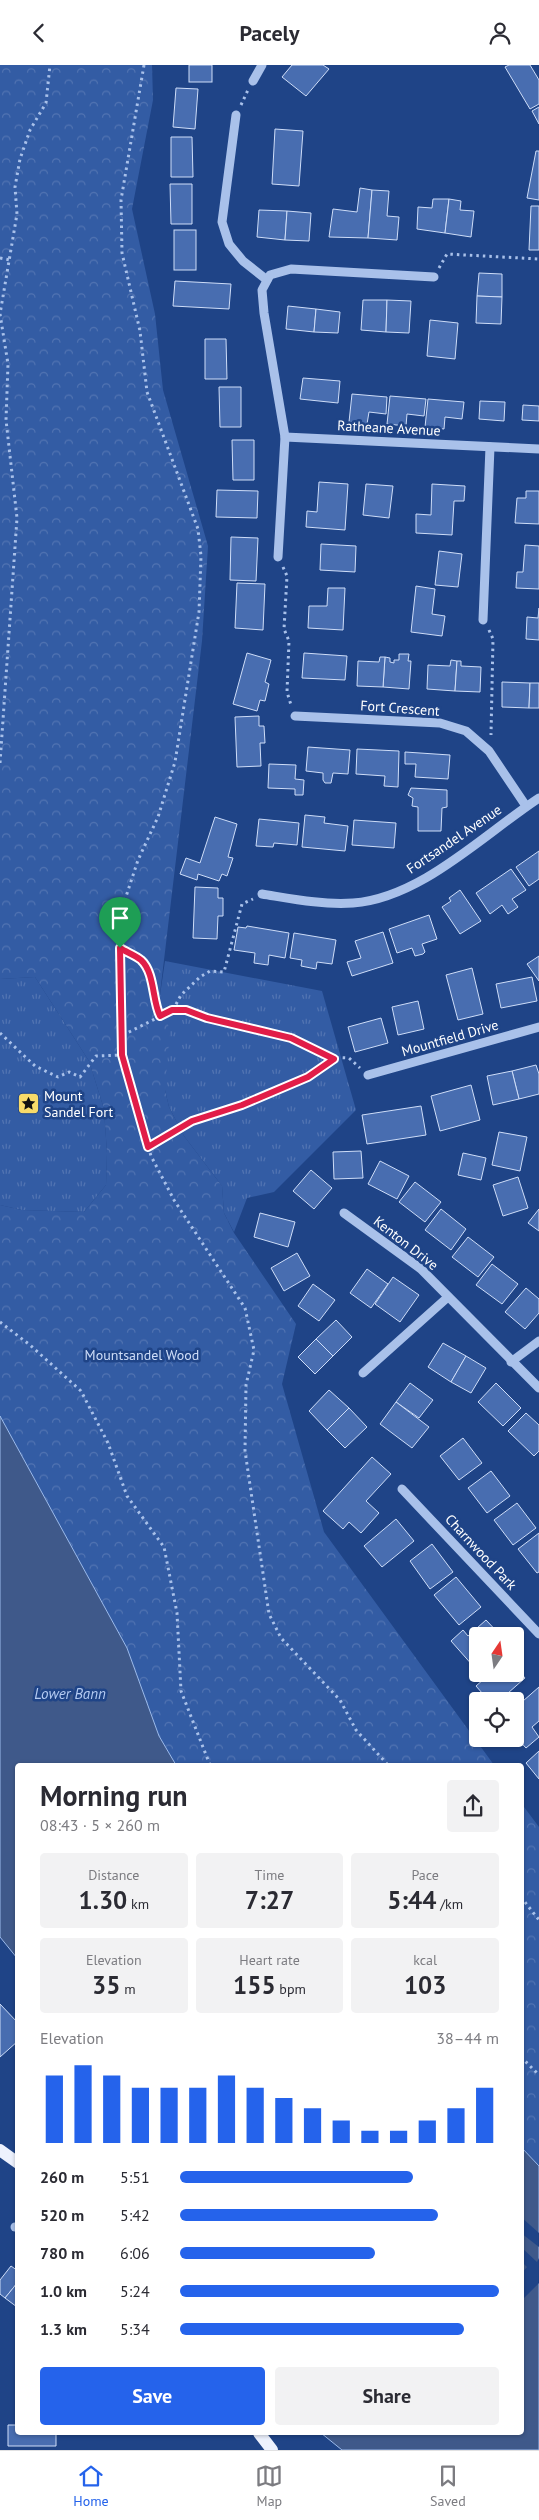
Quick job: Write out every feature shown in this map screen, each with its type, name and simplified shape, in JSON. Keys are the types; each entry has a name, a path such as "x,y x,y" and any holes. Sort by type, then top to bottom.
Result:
{"main road":[{"path":"0,2149 15,2161"},
{"path":"261,2435 272,2450"}],"street":[{"path":"253,81 262,65"},
{"path":"236,115 222,222 229,244 243,261 267,280"},
{"path":"278,557 286,437 264,313 262,290 267,280 270,275 291,269 434,277"},
{"name":"Ratheane Avenue","path":"286,437 539,449"},
{"path":"483,620 490,447"},
{"name":"Fort Crescent","path":"295,715 440,723 466,731 489,751 526,806"},
{"name":"Fortsandel Avenue","path":"262,894 314,903 354,903 395,893 431,874 539,798"},
{"name":"Mountfield Drive","path":"368,1075 539,1027"},
{"name":"Kenton Drive","path":"344,1213 421,1269 511,1362 539,1388"},
{"path":"364,1373 448,1297"},
{"path":"511,1362 539,1341"},
{"name":"Charnwood Park","path":"402,1489 539,1634"}],"path":[{"path":"0,763 17,518 6,420 8,364 0,314 17,214 15,187 20,159 30,130 46,103 50,65"},
{"path":"144,65 121,199 122,253 140,331 147,392 198,529 201,556 199,612 175,762 158,817 138,860 118,921 122,1055 148,1147 174,1200 245,1308 254,1350 246,1385 246,1451 268,1614 281,1638 340,1700 356,1730 386,1763"},
{"path":"236,115 253,81"},
{"path":"434,277 447,254 539,259"},
{"path":"0,258 10,260"},
{"path":"278,557 287,576 284,629 289,641 287,692 295,715"},
{"path":"483,620 494,639 489,751"},
{"path":"172,1010 181,995 200,977 210,971 224,972 242,904 262,894"},
{"path":"120,948 142,960 151,980 154,1004 160,1016"},
{"path":"122,1035 172,1010 186,1010 207,1018 291,1038 334,1059 349,1059 368,1075"},
{"path":"0,1033 35,1066 58,1077 74,1072 80,1077 96,1056 122,1055"},
{"path":"148,1147 192,1121 242,1105 308,1077 334,1059"},
{"path":"0,1321 81,1391 108,1443 127,1496 164,1547 177,1613 181,1691 209,1763"},
{"path":"524,1901 539,1920"},
{"path":"524,2060 539,2075"}],"green space":[{"name":"Mountsandel Wood","path":"0,65 152,65 153,100 132,209 155,314 163,390 208,546 202,641 159,1002 170,1030 165,1090 169,1107 184,1136 222,1186 224,1213 234,1233 296,1324 282,1384 324,1532 469,1731 469,1747 481,1747 493,1763 175,1763 159,1736 127,1648 0,1416 0,1205 22,1210 84,1212 106,1185 107,1153 104,1109 89,1061 35,977 0,979"},
{"path":"165,961 322,991 356,1110 274,1192 247,1198 234,1232 224,1213 222,1186 184,1136 169,1107 165,1090 159,1002"},
{"path":"35,977 89,1061 104,1109 107,1153 106,1185 84,1212 22,1210 0,1205 0,979"},
{"path":"524,1807 539,1827 539,2166 524,2150"}],"water":[{"name":"Lower Bann","path":"0,1416 127,1648 159,1736 175,1763 15,1763 15,1956 0,1937"},
{"path":"524,2150 539,2166 539,2450 342,2450 323,2435 524,2435"}],"pier":[{"path":"524,2220 539,2233 539,2247 524,2235"},
{"path":"524,2250 537,2262 539,2258 539,2283 524,2298 524,2270 527,2267 524,2264"}],"building":[{"path":"189,65 212,65 212,82 189,82"},
{"path":"292,65 323,65 329,69 306,96 282,77"},
{"path":"509,65 530,65 539,80 539,104 530,109 505,67"},
{"path":"176,88 198,89 195,129 173,127"},
{"path":"539,107 539,124 532,111"},
{"path":"275,129 303,131 299,186 272,184"},
{"path":"171,137 192,137 193,177 171,177"},
{"path":"536,151 539,151 539,200 527,198"},
{"path":"170,184 192,184 192,224 171,224"},
{"path":"360,188 372,190 368,238 329,237 333,209 357,212"},
{"path":"372,190 389,191 387,216 399,217 397,240 368,238"},
{"path":"433,199 449,199 445,233 417,229 418,207 432,208"},
{"path":"449,199 461,201 460,210 474,211 471,237 445,233"},
{"path":"531,206 539,206 539,250 529,250"},
{"path":"259,210 287,211 285,240 257,237"},
{"path":"287,211 311,213 309,241 285,240"},
{"path":"174,230 196,230 196,270 174,270"},
{"path":"479,273 502,274 502,297 477,296"},
{"path":"175,281 231,284 229,309 173,306"},
{"path":"477,296 502,297 501,324 476,323"},
{"path":"363,300 387,300 386,332 361,330"},
{"path":"387,300 411,301 409,333 386,332"},
{"path":"288,306 316,309 314,332 286,329"},
{"path":"316,309 340,312 338,333 314,332"},
{"path":"430,320 458,323 455,359 427,356"},
{"path":"205,339 226,339 227,379 205,379"},
{"path":"303,378 340,381 338,403 300,399"},
{"path":"219,387 241,387 241,427 220,427"},
{"path":"352,394 387,397 386,414 369,412 367,424 349,422"},
{"path":"390,396 426,399 424,416 407,414 406,426 387,424"},
{"path":"428,399 464,402 462,419 445,417 444,429 425,427"},
{"path":"480,401 505,402 504,421 479,419"},
{"path":"523,405 539,406 539,421 522,420"},
{"path":"232,440 254,440 254,480 233,480"},
{"path":"319,482 348,484 345,530 306,527 307,511 317,512"},
{"path":"366,484 393,486 389,518 363,515"},
{"path":"432,484 465,486 464,501 454,501 452,535 416,533 416,514 431,515"},
{"path":"217,490 258,491 257,518 216,517"},
{"path":"526,491 539,491 539,524 515,523 517,498 526,498"},
{"path":"231,537 258,538 256,581 230,580"},
{"path":"321,544 356,546 355,572 320,570"},
{"path":"525,545 539,546 539,589 516,588 517,572 523,572"},
{"path":"439,551 462,554 458,587 435,585"},
{"path":"237,583 265,584 263,630 235,628"},
{"path":"416,586 435,589 432,614 445,616 442,636 411,632"},
{"path":"328,588 345,588 343,630 308,628 309,606 327,606"},
{"path":"539,608 539,640 526,639 527,617 538,618"},
{"path":"247,653 271,660 265,682 269,684 265,701 260,700 257,711 233,704"},
{"path":"304,653 347,656 345,680 302,678"},
{"path":"399,654 409,654 408,661 411,661 409,689 383,687 385,657 390,658 390,662 394,663 394,660 399,660"},
{"path":"380,657 385,657 383,687 357,686 358,661 379,662"},
{"path":"451,660 457,661 455,691 427,689 428,665 450,666"},
{"path":"457,661 461,661 461,666 481,667 480,692 455,691"},
{"path":"502,682 530,683 529,708 502,707"},
{"path":"530,683 539,683 539,708 529,708"},
{"path":"259,716 259,726 264,726 265,743 260,743 261,766 237,767 235,717"},
{"path":"308,747 350,750 348,774 333,773 331,783 325,783 323,773 306,771"},
{"path":"357,749 399,751 398,787 384,786 385,776 356,774"},
{"path":"405,752 450,755 448,779 415,777 416,764 405,764"},
{"path":"269,764 296,765 295,779 304,780 303,795 295,795 295,789 268,788"},
{"path":"411,788 447,790 447,807 442,808 441,831 418,831 418,807 412,806 413,798 408,795"},
{"path":"305,815 325,817 324,823 348,826 345,851 302,847"},
{"path":"215,817 237,824 228,857 233,858 227,876 222,874 219,881 198,874 197,880 180,874 186,858 200,863"},
{"path":"259,819 299,823 297,845 274,843 273,847 256,846"},
{"path":"354,820 396,823 394,848 352,845"},
{"path":"539,851 539,879 529,886 516,867"},
{"path":"511,869 526,890 512,899 518,907 508,914 502,905 490,914 476,893"},
{"path":"195,887 218,888 218,898 223,898 223,916 218,916 217,939 193,938"},
{"path":"460,890 481,921 460,934 442,907 451,901 449,898"},
{"path":"429,915 437,939 422,944 425,952 423,954 415,956 412,948 397,953 389,929"},
{"path":"247,926 289,933 285,958 269,955 268,965 254,963 255,953 234,950 238,927 246,928"},
{"path":"383,932 393,963 352,976 347,962 361,958 355,941"},
{"path":"294,933 336,940 332,964 317,962 316,969 301,966 302,960 290,958"},
{"path":"539,956 539,981 527,964"},
{"path":"472,968 483,1014 458,1020 446,975"},
{"path":"532,977 537,1001 501,1008 496,984"},
{"path":"418,1001 424,1029 398,1035 392,1007"},
{"path":"381,1018 388,1043 355,1052 348,1027"},
{"path":"536,1065 539,1074 539,1094 519,1099 512,1071"},
{"path":"512,1071 519,1099 493,1105 487,1076"},
{"path":"471,1085 480,1120 440,1131 431,1096"},
{"path":"421,1106 426,1135 367,1144 362,1115"},
{"path":"499,1132 527,1137 520,1171 492,1165"},
{"path":"361,1151 363,1178 334,1179 333,1152"},
{"path":"463,1153 486,1158 481,1180 458,1175"},
{"path":"380,1161 409,1176 397,1199 368,1184"},
{"path":"311,1170 332,1188 314,1209 293,1191"},
{"path":"518,1177 528,1208 503,1216 493,1185"},
{"path":"415,1182 441,1202 425,1222 399,1202"},
{"path":"441,1209 466,1229 451,1250 425,1230"},
{"path":"539,1209 539,1231 528,1223"},
{"path":"260,1213 295,1222 288,1247 254,1237"},
{"path":"468,1237 494,1257 478,1277 452,1257"},
{"path":"297,1253 310,1276 284,1291 271,1268"},
{"path":"492,1264 518,1284 502,1304 476,1285"},
{"path":"367,1269 388,1284 371,1308 350,1293"},
{"path":"393,1277 419,1295 400,1322 375,1304"},
{"path":"313,1284 335,1300 319,1321 298,1306"},
{"path":"526,1288 539,1299 539,1313 525,1329 505,1312"},
{"path":"336,1320 352,1337 333,1356 316,1339"},
{"path":"316,1339 333,1356 315,1374 298,1357"},
{"path":"443,1343 466,1356 451,1382 428,1367"},
{"path":"466,1356 486,1368 471,1393 451,1382"},
{"path":"410,1383 433,1400 419,1418 396,1402"},
{"path":"496,1383 521,1408 503,1426 478,1402"},
{"path":"329,1390 349,1408 327,1430 309,1411"},
{"path":"396,1402 429,1427 412,1448 380,1424"},
{"path":"349,1408 367,1427 345,1448 327,1430"},
{"path":"526,1413 539,1425 539,1451 534,1456 508,1431"},
{"path":"463,1438 482,1463 459,1480 440,1456"},
{"path":"372,1457 391,1474 366,1501 379,1513 361,1533 349,1522 343,1529 323,1511"},
{"path":"491,1471 510,1496 487,1513 468,1488"},
{"path":"517,1503 536,1528 513,1545 494,1520"},
{"path":"396,1519 414,1541 382,1567 364,1546"},
{"path":"539,1533 539,1572 537,1573 518,1549"},
{"path":"432,1544 453,1572 430,1589 410,1561"},
{"path":"456,1577 481,1607 459,1625 434,1595"},
{"path":"486,1620 493,1627 478,1627"},
{"path":"463,1630 468,1636 469,1661 451,1641"},
{"path":"479,1683 519,1683 509,1692 481,1692 476,1686"},
{"path":"539,1687 539,1721 532,1727 539,1737 526,1748 524,1746 524,1700"},
{"path":"539,1751 539,1779 526,1763"},
{"path":"0,2004 15,2020 15,2044 0,2057"},
{"path":"11,2266 15,2269 15,2286 5,2298 0,2294 0,2280"},
{"path":"15,2286 15,2306 5,2298"},
{"path":"8,2425 15,2425 15,2435 56,2435 56,2446 8,2446"}],"place":[{"name":"Mount Sandel Fort","path":"28,1104"}],"route":[{"path":"120,948 142,960 151,980 154,1004 160,1016 172,1010 186,1010 207,1018 291,1038 334,1059 308,1077 242,1105 192,1121 148,1147 122,1055 123,1009 120,948"}]}
